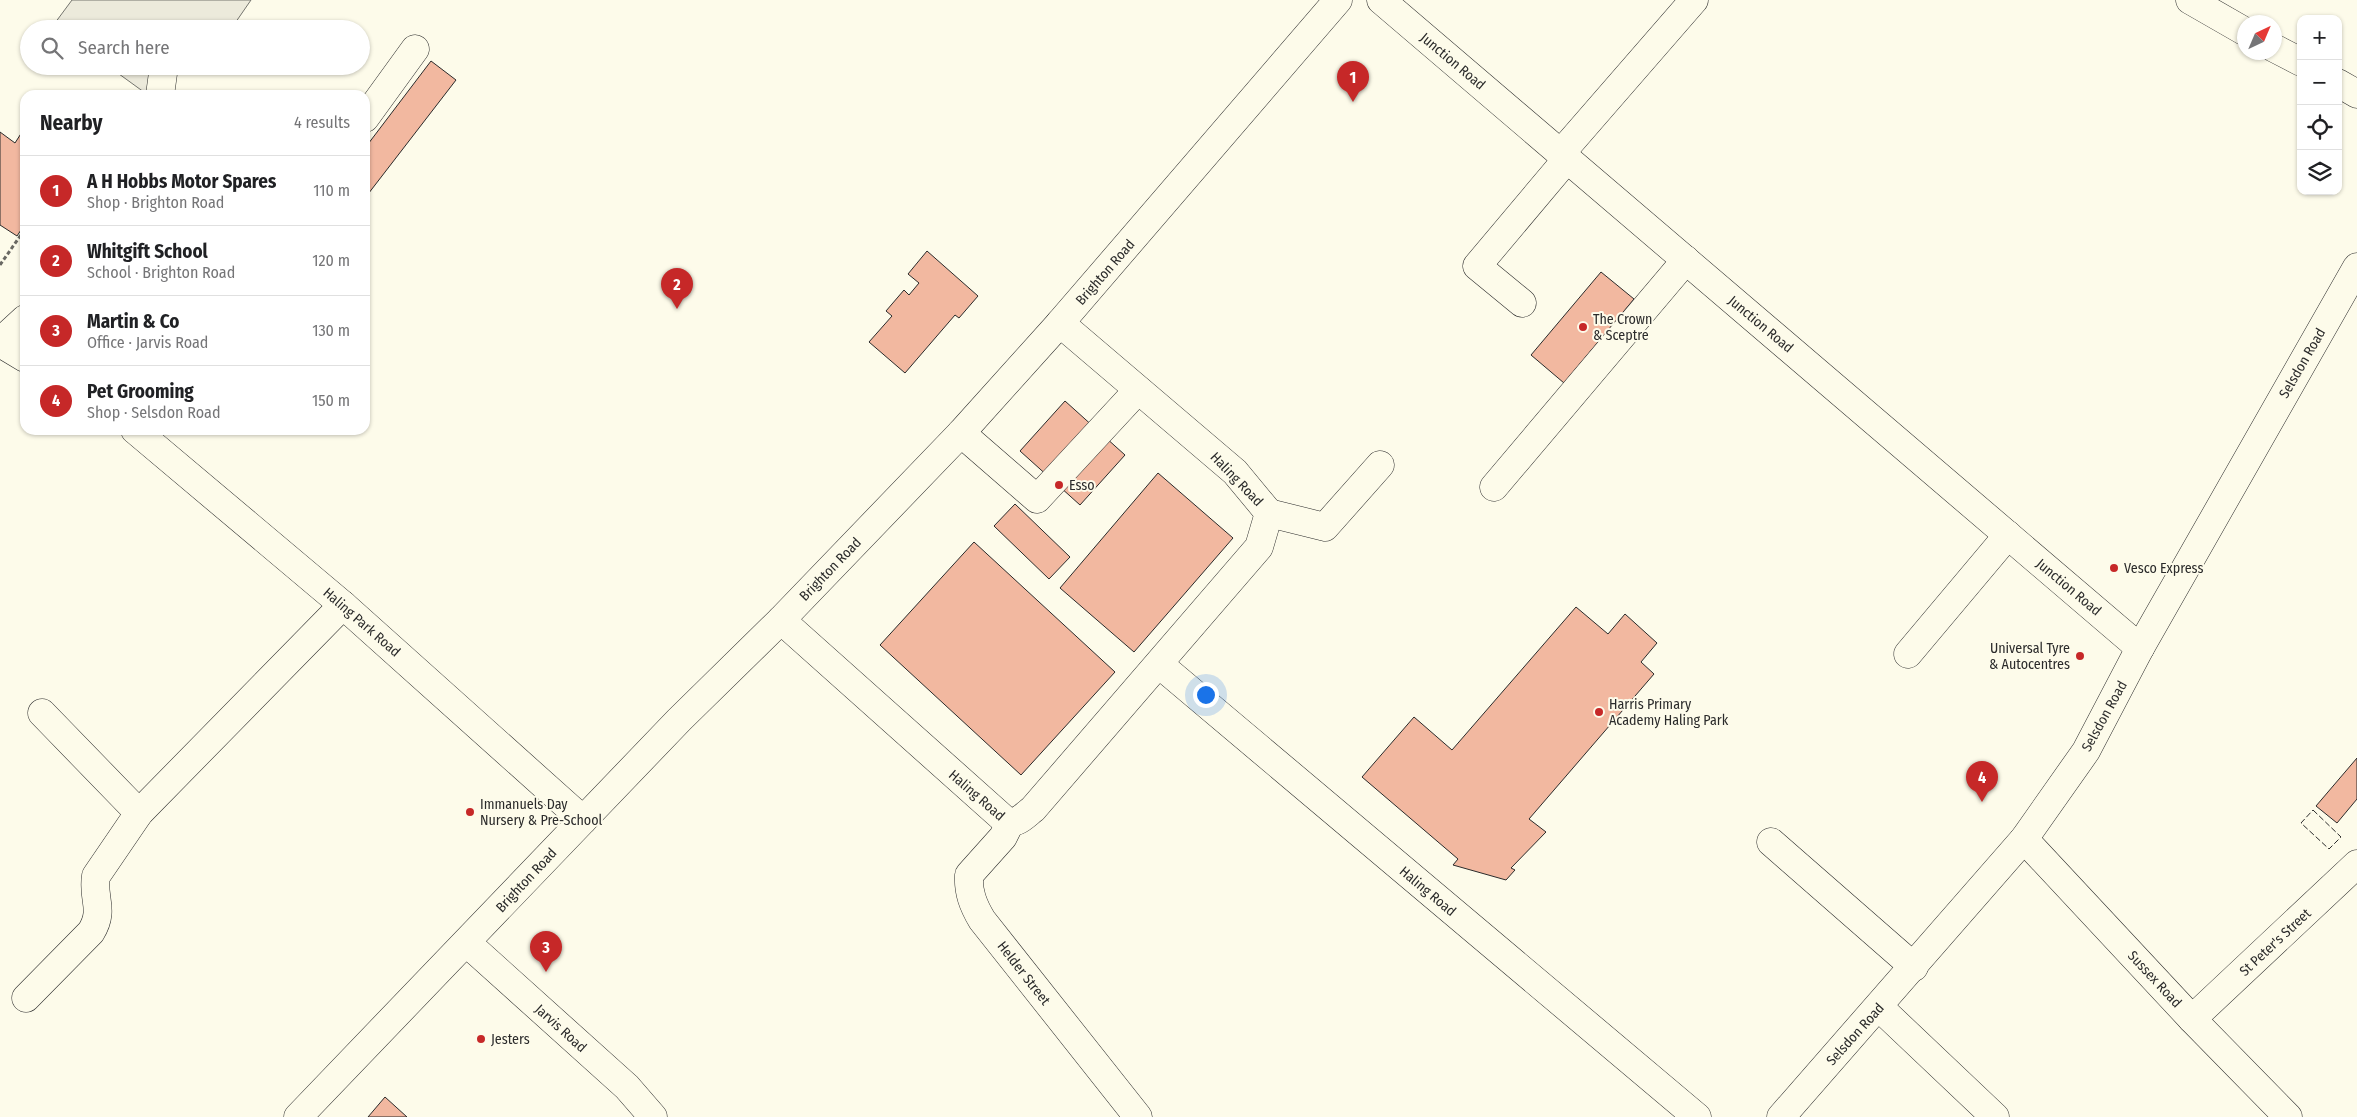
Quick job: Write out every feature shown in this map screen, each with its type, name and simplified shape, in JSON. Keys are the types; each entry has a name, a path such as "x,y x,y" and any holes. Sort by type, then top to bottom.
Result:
{"street":[{"name":"Brighton Road","path":"298,1117 679,720 781,620 961,433 1060,323 1338,0"},
{"name":"Junction Road","path":"1381,0 2140,648"},
{"path":"1522,303 1476,266 1564,156 1694,0"},
{"path":"2190,0 2237,27"},
{"path":"370,111 416,49"},
{"path":"2282,52 2297,60"},
{"path":"161,90 163,75"},
{"path":"2342,85 2357,94"},
{"path":"1494,487 1686,260"},
{"name":"Selsdon Road","path":"1781,1117 2024,839 2086,751 2140,648 2357,267"},
{"name":"Haling Road","path":"781,620 996,813 1010,822 1016,822 1033,809 1259,547 1269,513 1234,472 1060,323"},
{"path":"8,353 20,329"},
{"path":"961,433 1037,500 1138,390"},
{"name":"Haling Park Road","path":"145,435 343,605 583,820"},
{"path":"1269,513 1325,527 1380,465"},
{"path":"1908,654 2008,535"},
{"path":"26,998 91,932 96,924 99,916 94,887 96,876 139,813 343,605"},
{"name":"Haling Road","path":"1159,664 1697,1117"},
{"path":"42,713 139,813"},
{"name":"Helder Street","path":"1010,822 1003,836 968,875 968,887 973,905 982,920 1138,1117"},
{"name":"Sussex Road","path":"2024,839 2192,1019 2288,1117"},
{"path":"1771,842 1914,967"},
{"name":"St Peter's Street","path":"2192,1019 2357,864"},
{"name":"Jarvis Road","path":"467,943 627,1087 653,1117"},
{"path":"1879,1007 1995,1117"}],"path":[{"path":"0,265 20,236"}],"shaded area":[{"path":"72,0 251,0 237,20 57,20"},
{"path":"120,75 165,75 152,90 141,90"}],"building":[{"path":"431,61 456,80 370,192 370,141"},
{"path":"0,132 15,143 20,135 20,232 17,236 0,225"},
{"path":"927,251 978,296 959,318 955,315 905,373 869,342 892,316 886,311 904,290 909,295 919,283 908,274"},
{"name":"The Crown & Sceptre","path":"1601,272 1634,299 1564,383 1531,355"},
{"path":"1065,401 1125,455 1080,505 1020,451"},
{"path":"1158,473 1233,538 1134,652 1060,588"},
{"path":"1015,504 1070,557 1049,579 994,526"},
{"path":"974,542 1115,672 1021,775 880,645"},
{"path":"1576,607 1608,634 1625,614 1657,643 1641,662 1654,674 1529,819 1546,832 1511,868 1515,870 1506,880 1453,865 1458,859 1362,777 1414,717 1452,750"},
{"path":"2357,758 2357,799 2337,823 2316,806"},
{"path":"385,1097 407,1117 368,1117"}],"fence":[{"path":"2313,810 2341,837 2329,849 2301,823 2313,810"}],"place":[{"name":"A H Hobbs Motor Spares","path":"1353,102"},
{"name":"Whitgift School","path":"677,309"},
{"name":"The Crown & Sceptre","path":"1583,327"},
{"name":"Esso","path":"1059,485"},
{"name":"Vesco Express","path":"2114,568"},
{"name":"Universal Tyre & Autocentres","path":"2080,656"},
{"name":"Harris Primary Academy Haling Park","path":"1599,712"},
{"name":"Pet Grooming","path":"1982,802"},
{"name":"Immanuels Day Nursery & Pre-School","path":"470,812"},
{"name":"Martin & Co","path":"546,972"},
{"name":"Jesters","path":"481,1039"}]}
